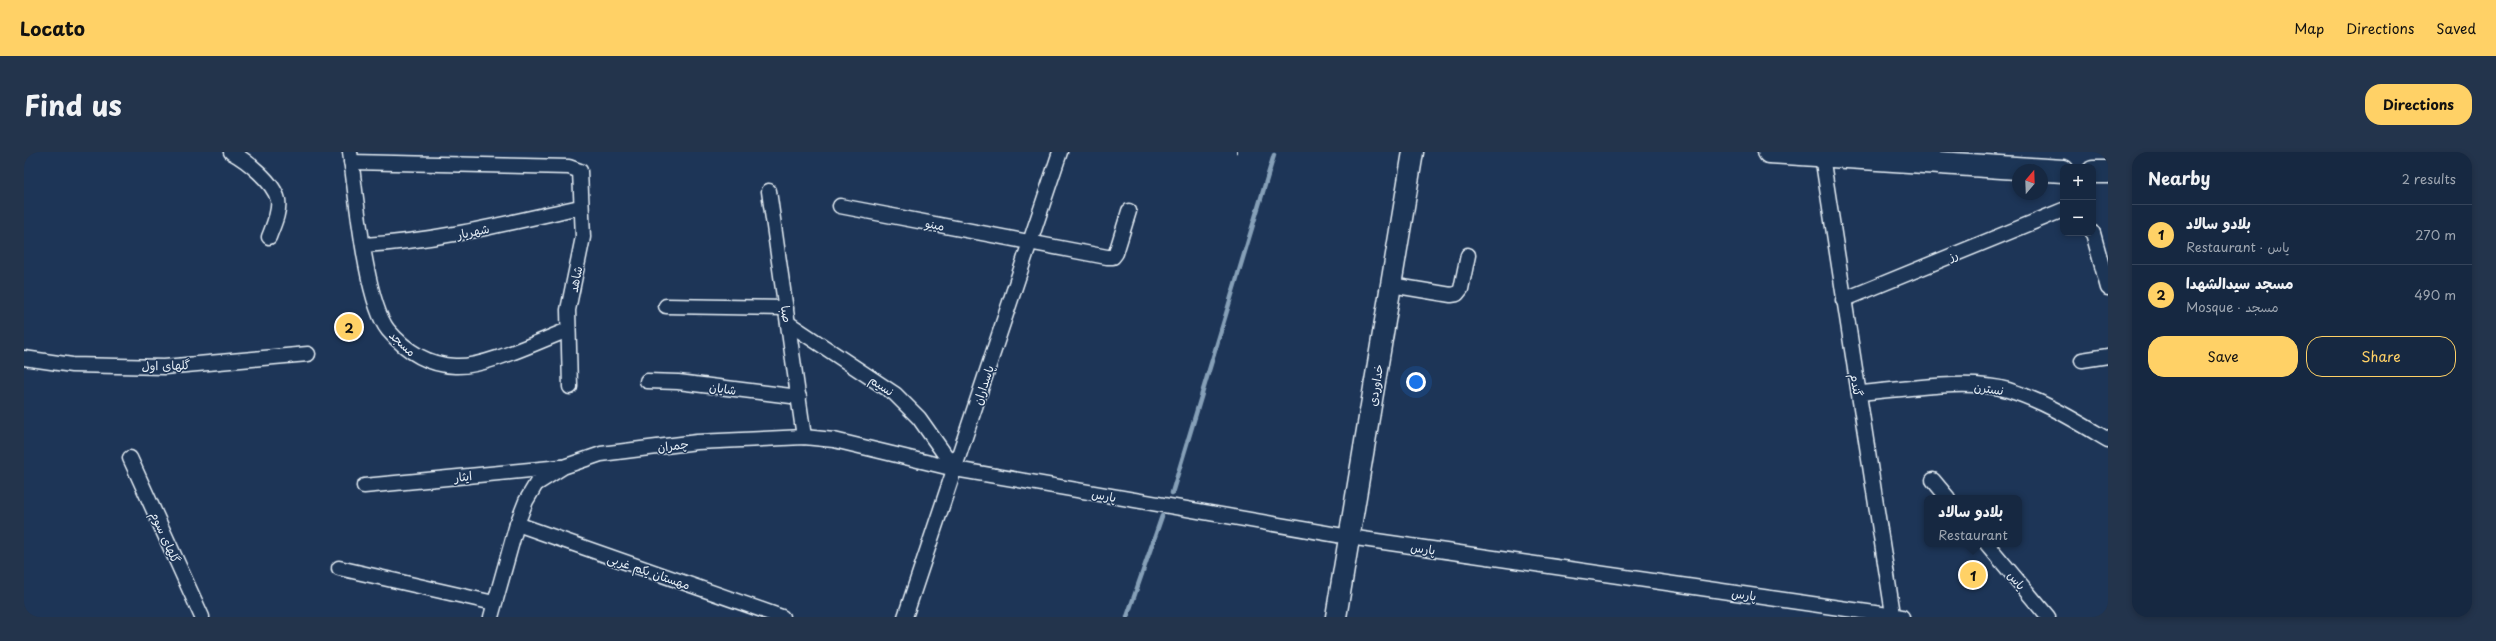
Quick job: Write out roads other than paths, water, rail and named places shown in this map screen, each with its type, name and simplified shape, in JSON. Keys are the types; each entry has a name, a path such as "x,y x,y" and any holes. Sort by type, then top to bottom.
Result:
{"main road":[{"path":"1769,152 2060,171"},
{"path":"2096,172 2108,172"}],"street":[{"path":"231,152 262,174 278,200 275,222 269,237"},
{"name":"پاسداران","path":"905,617 1060,152"},
{"name":"خداوردی","path":"1336,617 1413,152"},
{"name":"گندم","path":"1822,156 1843,300 1898,616"},
{"name":"شاهد","path":"351,157 569,167 580,171 580,207 583,237 568,310 570,387"},
{"name":"مسجد","path":"351,157 368,275 378,308 387,329 417,357 455,367 494,359 568,330"},
{"name":"صبا","path":"769,191 804,437"},
{"name":"مینو","path":"840,206 1113,257 1129,211"},
{"name":"شهریار","path":"364,244 408,242 446,236 580,207"},
{"name":"رز","path":"1843,300 2060,211"},
{"path":"2094,236 2108,288"},
{"path":"1391,285 1450,295 1457,294 1461,289 1468,255"},
{"path":"666,306 786,308"},
{"name":"نسیم","path":"788,323 895,394 920,418 955,469"},
{"name":"گلهای اول","path":"24,358 72,365 164,367 308,354"},
{"path":"2082,360 2108,356"},
{"name":"شایان","path":"647,381 678,382 799,397"},
{"name":"نسترن","path":"1859,393 1969,385 2006,390 2049,406 2108,440"},
{"name":"چمران","path":"491,617 517,524 526,501 536,484 563,467 601,454 689,443 804,437 834,440 955,469"},
{"name":"گلهای سوم","path":"130,458 202,617"},
{"name":"ایثار","path":"364,486 563,467"},
{"name":"پارس","path":"955,469 1349,537 1844,612 1898,616"},
{"path":"1933,480 1946,495"},
{"name":"مهستان یکم غربی","path":"517,524 782,617"},
{"name":"یاس","path":"1990,547 2048,617"},
{"path":"339,568 494,603"}],"waterway":[{"path":"1172,493 1274,155"},
{"path":"1127,617 1162,516"}],"place":[{"name":"مسجد سیدالشهدا","path":"349,327"},
{"name":"بلادو سالاد","path":"1973,575"}]}
